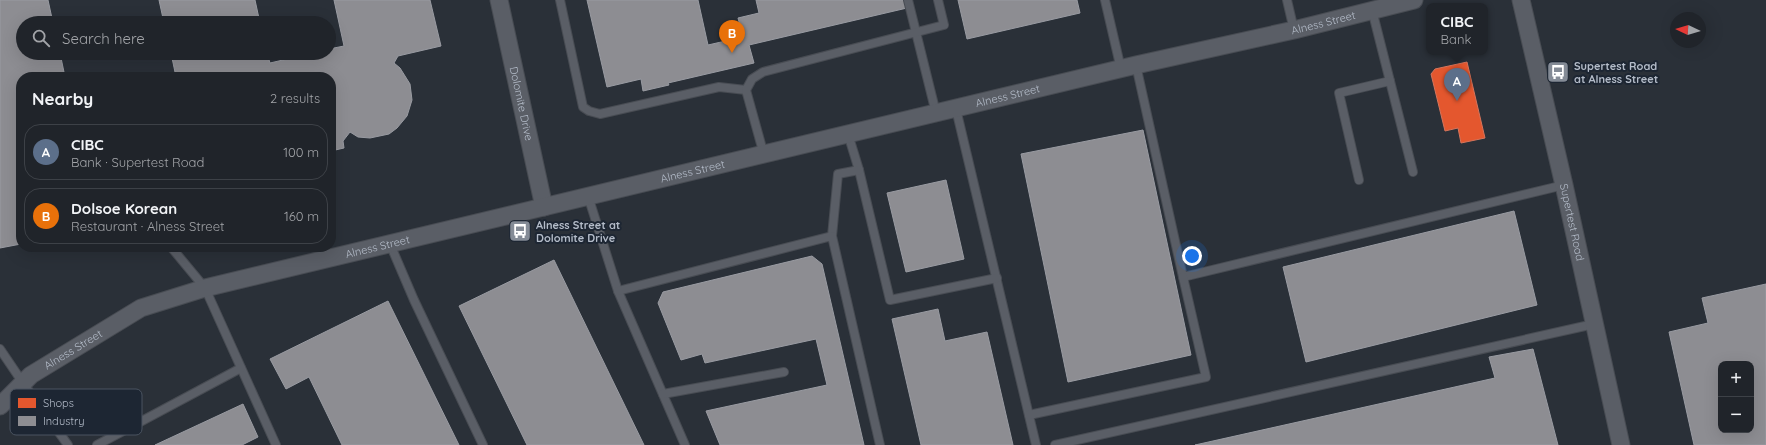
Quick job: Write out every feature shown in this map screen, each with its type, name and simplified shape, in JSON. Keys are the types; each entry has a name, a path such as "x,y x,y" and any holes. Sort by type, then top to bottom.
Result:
{"street":[{"name":"Dolomite Drive","path":"499,0 544,207"},
{"name":"Alness Street","path":"17,389 31,375 141,308 205,288 1129,67 1294,30 1414,0"},
{"name":"Supertest Road","path":"1521,0 1564,185 1621,445"},
{"name":"Alness Street","path":"0,406 10,396"}],"lane":[{"path":"560,0 583,107 589,111 600,114 719,87 746,90"},
{"path":"908,0 936,113"},
{"path":"764,155 746,90 752,78 763,72 944,25 938,0"},
{"path":"1029,415 1206,377 1183,277 1129,67 1105,0"},
{"path":"1287,0 1294,30"},
{"path":"1372,10 1413,172"},
{"path":"1359,180 1339,93 1390,81"},
{"path":"956,109 1036,445"},
{"path":"848,134 859,170 890,300 997,278"},
{"path":"859,170 838,174 832,236 880,445"},
{"path":"1183,277 1564,185"},
{"path":"588,196 618,291 685,445"},
{"path":"618,291 832,236"},
{"path":"390,244 414,300 483,445"},
{"path":"175,252 205,288 276,445"},
{"path":"1055,445 1594,324"},
{"path":"0,349 27,389"},
{"path":"142,421 241,368"},
{"path":"663,394 784,372"},
{"path":"61,435 68,445"},
{"path":"98,445 117,435"}],"building: Shops":[{"path":"1467,62 1485,138 1461,143 1458,128 1445,131 1431,74 1435,69"}],"building: Industry":[{"path":"0,0 48,0 51,16 16,16 16,60 61,60 64,72 16,72 16,245 0,248"},
{"path":"159,0 255,0 258,16 162,16"},
{"path":"334,0 430,0 441,46 398,56 394,63 400,68 410,84 412,100 407,116 397,128 389,134 370,138 358,137 350,132 343,141 344,148 336,150 336,72 175,72 172,60 269,60 270,63 283,60 336,60 336,48 344,46"},
{"path":"587,0 698,0 708,45 743,37 738,18 759,13 756,0 905,0 907,8 749,45 754,63 668,83 669,85 643,91 641,79 607,87"},
{"path":"958,0 1077,0 1080,13 967,39"},
{"path":"1143,130 1191,355 1068,382 1021,154"},
{"path":"946,180 964,259 906,272 887,193"},
{"path":"1514,211 1537,305 1306,362 1283,267"},
{"path":"812,256 822,264 864,445 720,445 706,411 827,385 816,339 705,363 702,354 681,360 658,303 663,292"},
{"path":"554,260 644,445 527,445 459,306"},
{"path":"1766,284 1766,445 1694,445 1669,332 1708,323 1702,298"},
{"path":"388,301 459,445 342,445 309,377 286,389 270,359"},
{"path":"938,309 945,341 987,332 1013,445 921,445 892,319"},
{"path":"1533,349 1558,445 1195,445 1495,378 1489,357"},
{"path":"243,404 258,437 242,445 155,445"}],"place":[{"name":"Dolsoe Korean","path":"732,53"},
{"name":"Supertest Road at Alness Street","path":"1558,72"},
{"name":"CIBC","path":"1457,101"},
{"name":"Alness Street at Dolomite Drive","path":"520,231"}]}
